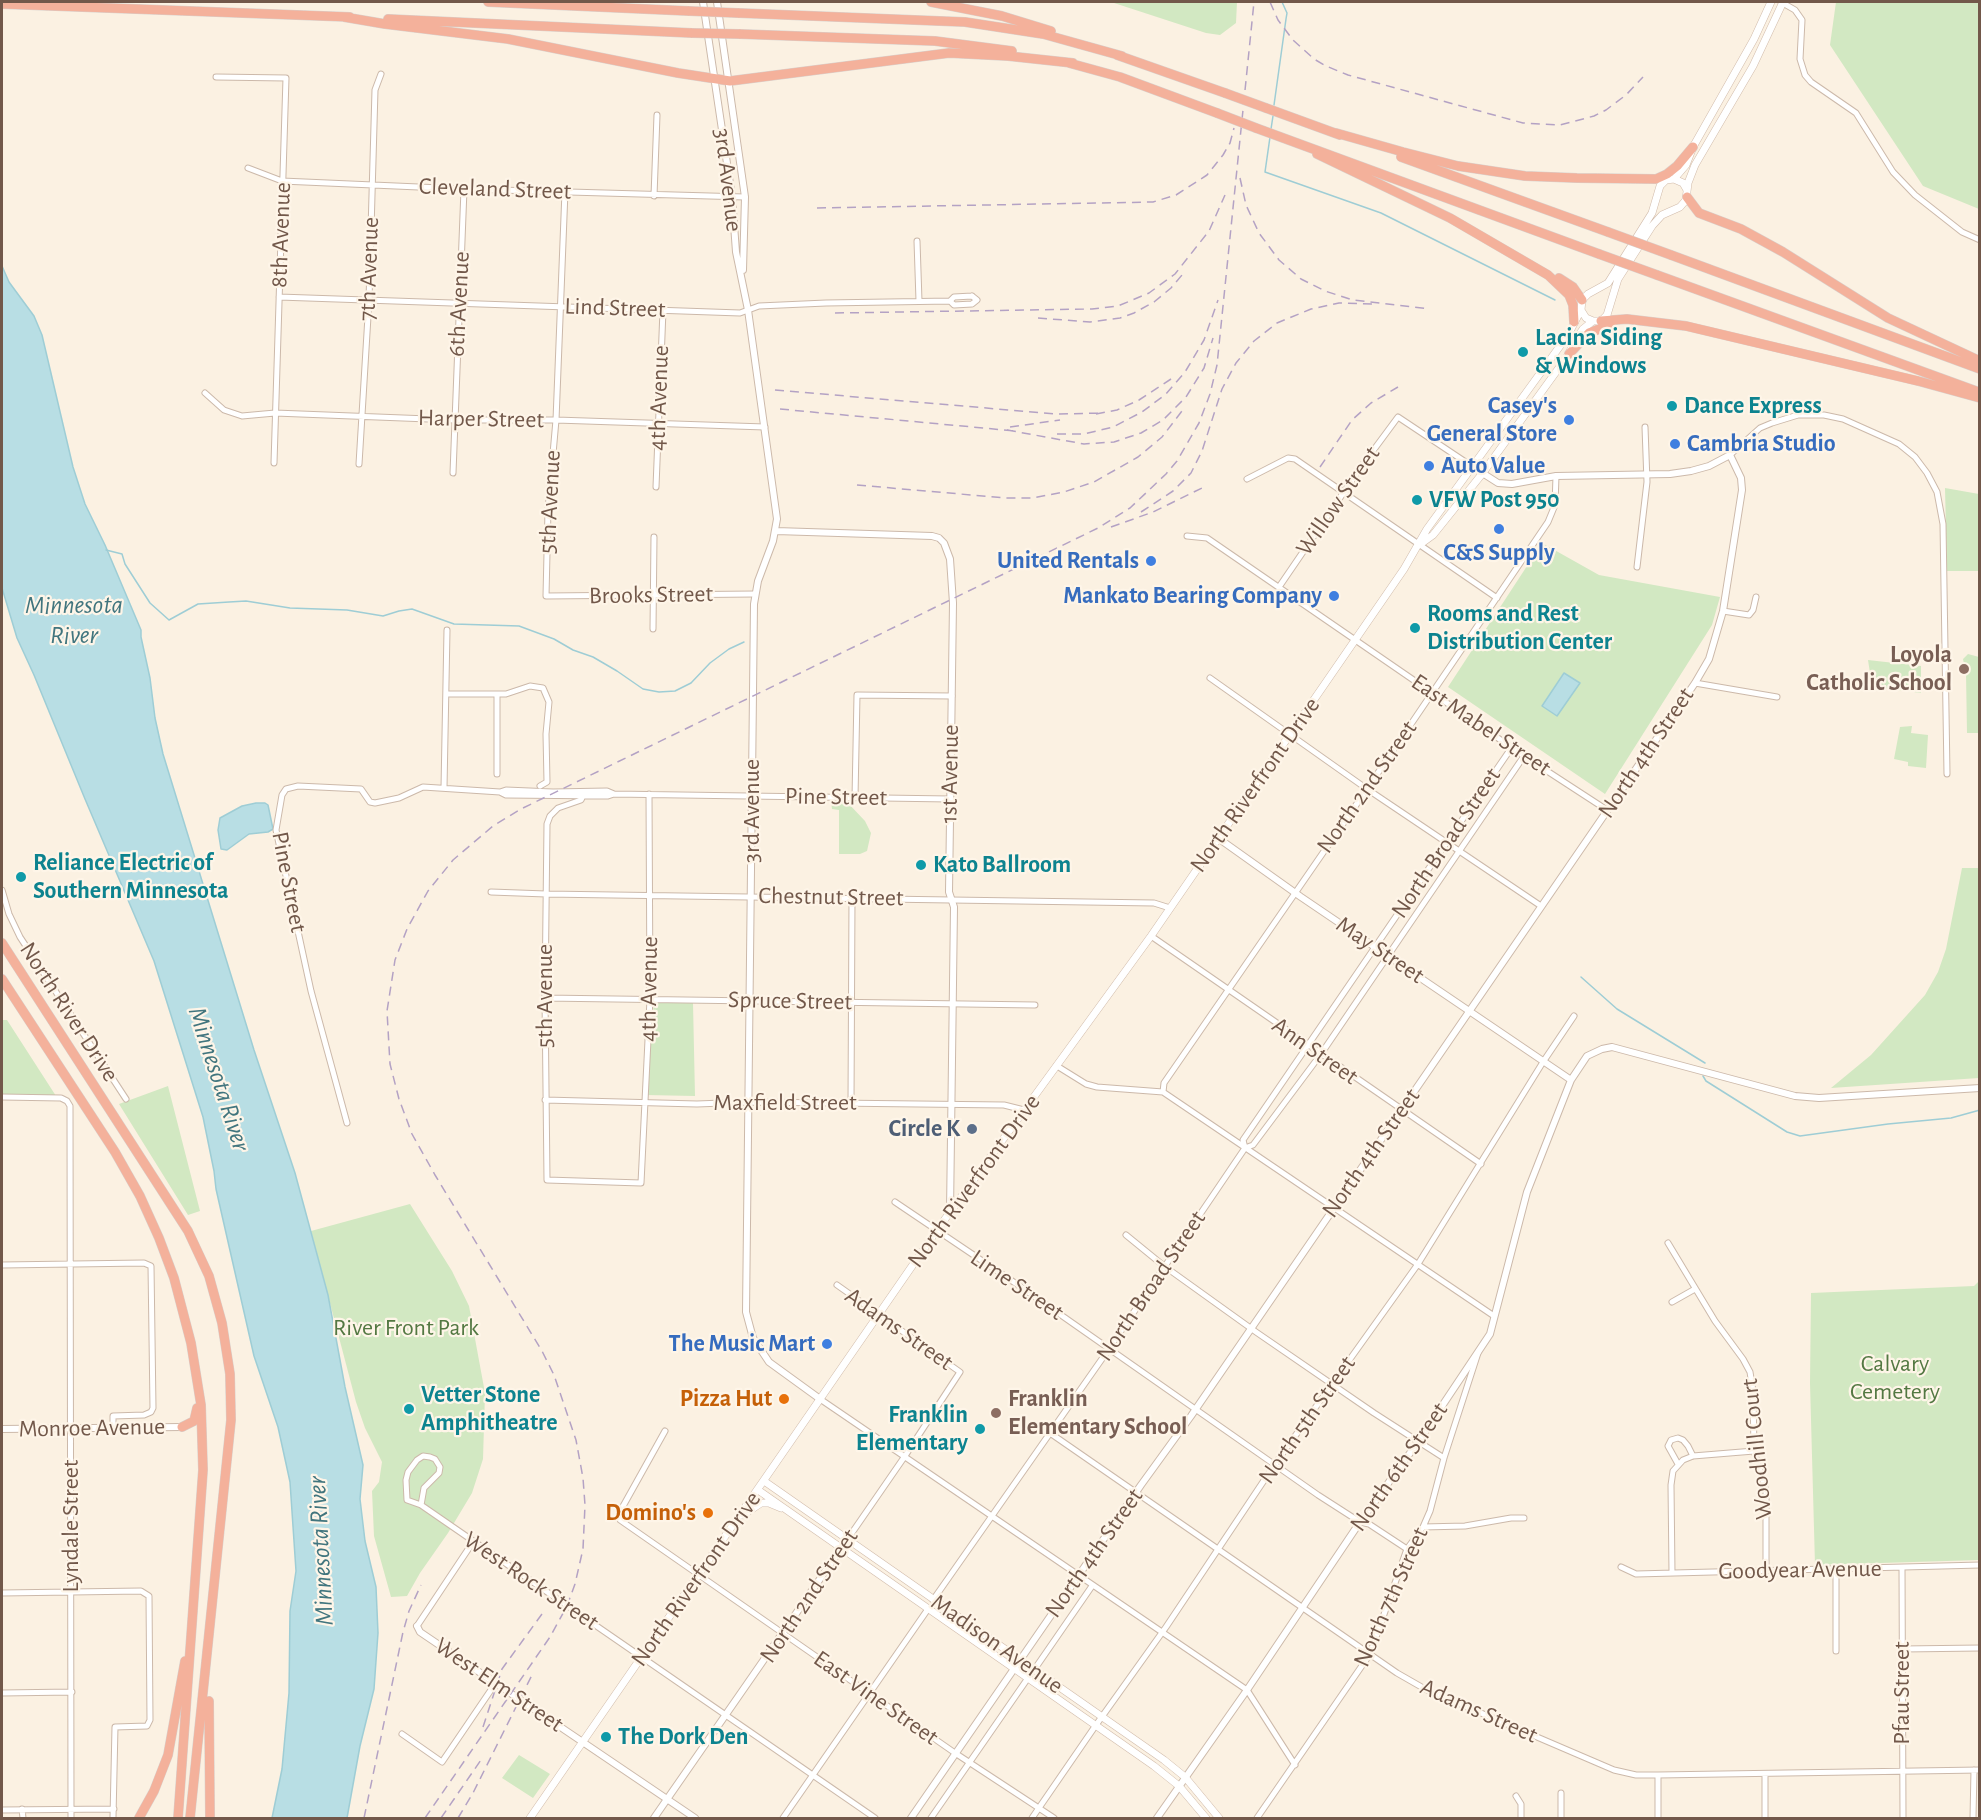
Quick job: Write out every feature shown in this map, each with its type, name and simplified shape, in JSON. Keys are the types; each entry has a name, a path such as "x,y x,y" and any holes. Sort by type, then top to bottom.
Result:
{"highway":[{"path":"488,2 964,22 1043,34 1122,56"},
{"path":"931,2 1002,16 1054,32 1980,369"},
{"path":"2,4 935,41 1017,51 1073,63 1120,77 1980,392"},
{"path":"344,17 508,39 729,81 949,53 990,54 1073,63"},
{"path":"1336,133 1403,153 1497,173 1621,180 1667,179 1693,147"},
{"path":"1297,142 1329,162 1450,218 1548,275 1569,284 1581,305"},
{"path":"1687,194 1699,213 1741,230 1784,252 1888,318 1980,361"},
{"path":"1548,275 1569,295 1573,305 1574,322"},
{"path":"1597,321 1627,319 1686,327 1918,381 1980,398"},
{"path":"1569,354 1589,333 1596,329 1611,324 1648,321"},
{"path":"2,942 188,1231 209,1276 227,1349 231,1398 228,1456 190,1818"},
{"path":"2,979 96,1122 140,1196 174,1278 195,1363 201,1405 203,1451 178,1818"},
{"path":"182,1427 192,1423 196,1417 195,1363"},
{"path":"182,1427 197,1433 203,1451"},
{"path":"140,1818 154,1791 168,1755 194,1609"},
{"path":"209,1644 210,1818"}],"main road":[{"path":"1693,147 1754,39 1771,2"},
{"path":"1597,321 1586,318 1581,305 1588,294 1611,285 1658,219 1680,207 1687,194 1695,165 1758,56 1782,2"},
{"path":"1611,285 1652,213 1659,188 1667,179 1683,183 1687,194"},
{"name":"North Riverfront Drive","path":"1420,545 1433,535 1482,474 1569,354 1583,329 1610,310 1611,285"},
{"name":"North Riverfront Drive","path":"530,1818 937,1230 1151,936 1420,545 1427,529 1561,344 1581,305"},
{"name":"Madison Avenue","path":"764,1481 1185,1777 1219,1818"},
{"name":"Madison Avenue","path":"758,1490 770,1496 787,1511 841,1549 1096,1725 1179,1786 1206,1818"},
{"path":"738,1519 761,1503 769,1503 787,1511"}],"street":[{"name":"3rd Avenue","path":"703,2 732,197 736,252 748,310 776,500 776,531 755,594 745,1301 747,1322 757,1346 773,1366 820,1399"},
{"name":"3rd Avenue","path":"717,2 745,197 743,280"},
{"path":"1782,2 1795,10 1802,20 1800,59 1803,72 1811,82 1856,113 1893,172 1908,189 1953,225 1980,240"},
{"name":"7th Avenue","path":"359,464 369,300 375,90 381,74"},
{"name":"8th Avenue","path":"216,77 286,78 274,463"},
{"path":"654,196 657,115"},
{"name":"Cleveland Street","path":"249,168 282,181 654,196 745,197"},
{"name":"6th Avenue","path":"453,473 464,189"},
{"name":"5th Avenue","path":"546,596 548,510 556,420 565,191"},
{"path":"916,241 919,302"},
{"name":"Lind Street","path":"279,297 740,313 759,306 950,301"},
{"name":"4th Avenue","path":"656,487 663,310"},
{"name":"Harper Street","path":"205,393 224,410 242,416 275,413 454,420 556,420 765,427"},
{"path":"1473,467 1505,485 1556,476 1691,471 1709,466 1730,455 1760,428 1798,415 1824,415 1844,419 1899,444 1928,472 1937,492 1943,524 1947,774"},
{"name":"Willow Street","path":"1279,587 1398,417 1473,467"},
{"path":"1637,567 1647,474 1645,427"},
{"name":"North 4th Street","path":"911,1818 1136,1492 1196,1410 1695,683 1709,659 1723,611 1742,490 1741,478 1730,455"},
{"path":"1247,478 1288,458 1295,459 1497,598"},
{"name":"North 2nd Street","path":"1163,1092 1164,1083 1367,789 1552,514 1556,496 1556,476"},
{"name":"1st Avenue","path":"776,531 889,534 939,538 947,549 952,569 949,892 954,907 950,1212"},
{"name":"East Mabel Street","path":"1187,536 1207,538 1524,756 1607,810"},
{"path":"653,629 654,537"},
{"name":"Brooks Street","path":"546,596 755,594"},
{"path":"1723,611 1749,615 1753,610 1756,597"},
{"path":"444,788 447,630"},
{"path":"1210,678 1367,789 1541,906"},
{"path":"1695,683 1778,697"},
{"path":"446,694 497,694 537,686 543,688 549,702 546,734 547,782 540,786"},
{"path":"497,694 497,774"},
{"path":"855,798 857,695 952,696"},
{"name":"North Broad Street","path":"1245,1148 1243,1140 1512,747"},
{"name":"North Broad Street","path":"933,1600 1109,1349 1245,1148 1253,1145 1321,1054 1524,756"},
{"name":"Pine Street","path":"347,1123 311,991 276,830 282,795 286,789 291,787 352,787 361,789 370,802 375,803 399,798 423,787 500,792 506,795 649,794 950,799"},
{"name":"Pine Street","path":"500,792 506,790 607,791 614,794"},
{"name":"4th Avenue","path":"641,1183 650,999 649,794"},
{"name":"5th Avenue","path":"583,796 580,800 558,808 550,816 547,824 545,998 547,1180 641,1183"},
{"name":"May Street","path":"1218,838 1571,1080"},
{"name":"North River Drive","path":"2,890 9,914 20,937 126,1099"},
{"name":"Chestnut Street","path":"491,892 1154,903 1170,908"},
{"path":"851,1102 852,898"},
{"name":"Ann Street","path":"1151,936 1481,1164"},
{"name":"Spruce Street","path":"545,998 698,1001 749,999 1035,1005"},
{"name":"North 5th Street","path":"1032,1818 1162,1633 1275,1464 1418,1264 1574,1016"},
{"name":"North 6th Street","path":"1157,1818 1247,1690 1360,1522 1418,1442 1490,1334 1527,1192 1571,1080 1587,1056 1612,1047 1795,1096 1819,1098 1980,1088"},
{"path":"1057,1066 1086,1084 1097,1087 1163,1092 1494,1316"},
{"name":"Lyndale Street","path":"2,1097 51,1097 67,1101 70,1110 71,1818"},
{"name":"Maxfield Street","path":"545,1100 697,1104 851,1102 1005,1105 1024,1110"},
{"name":"Lime Street","path":"895,1202 1318,1495 1360,1522 1369,1524 1407,1550"},
{"path":"1126,1235 1164,1266 1251,1328 1444,1458"},
{"name":"Woodhill Court","path":"1668,1243 1695,1289 1750,1372 1753,1391 1754,1451 1766,1491 1766,1571"},
{"path":"2,1264 144,1263 151,1266 153,1408 151,1412 144,1415 113,1416 113,1428"},
{"name":"Adams Street","path":"837,1286 960,1372"},
{"path":"1672,1302 1695,1289"},
{"name":"North 7th Street","path":"1257,1818 1370,1654 1407,1550 1423,1527 1430,1511 1444,1458 1479,1353"},
{"name":"North 2nd Street","path":"654,1818 784,1634 960,1372"},
{"path":"820,1399 1247,1690 1295,1765"},
{"name":"Monroe Avenue","path":"2,1430 182,1427"},
{"name":"East Vine Street","path":"665,1431 619,1516 624,1522 869,1694 1054,1818"},
{"name":"Adams Street","path":"1050,1433 1370,1654 1425,1689 1614,1770 1636,1775 1977,1770"},
{"path":"1678,1464 1668,1446 1671,1440 1678,1438 1683,1440 1692,1456"},
{"path":"1672,1573 1671,1485 1673,1471 1678,1464 1692,1456 1754,1451"},
{"name":"West Rock Street","path":"421,1504 424,1488 439,1473 440,1467 430,1456 423,1456 417,1460 408,1472 407,1500 421,1504 874,1818"},
{"path":"1423,1527 1466,1526 1524,1518"},
{"path":"417,1626 473,1542"},
{"name":"Goodyear Avenue","path":"1621,1567 1636,1574 1980,1565"},
{"name":"Pfau Street","path":"1902,1568 1903,1818"},
{"path":"1836,1570 1836,1651"},
{"path":"1034,1670 1092,1586"},
{"path":"2,1593 141,1591 147,1593 150,1601 150,1720 149,1725 143,1727 115,1727 113,1817"},
{"path":"783,1818 928,1609"},
{"name":"West Elm Street","path":"417,1626 420,1632 495,1684 695,1818"},
{"path":"1902,1649 1980,1647"},
{"path":"931,1818 1028,1678"},
{"path":"402,1734 442,1762 495,1684"},
{"path":"2,1692 72,1692"},
{"path":"1973,1818 1977,1770"},
{"path":"1765,1774 1766,1818"},
{"path":"1658,1775 1658,1818"},
{"path":"1561,1793 1561,1818"},
{"path":"1516,1796 1521,1804 1521,1818"},
{"path":"22,1809 23,1818"},
{"path":"2,1810 114,1809"}],"green space":[{"path":"1111,2 1237,2 1236,23 1220,35 1206,33"},
{"path":"1836,2 1979,2 1979,209 1923,186 1830,45"},
{"path":"1945,488 1979,494 1979,571 1947,571"},
{"path":"1542,543 1599,575 1720,597 1712,625 1605,794 1448,687"},
{"path":"1968,654 1979,657 1979,733 1967,733 1966,673 1963,659"},
{"path":"1868,660 1921,666 1921,693 1869,686"},
{"path":"1912,726 1911,733 1928,735 1926,768 1908,766 1908,762 1894,759 1900,727"},
{"path":"831,801 847,802 865,821 871,833 867,851 860,854 839,854 839,810 832,809"},
{"path":"1962,868 1979,868 1979,1078 1831,1088 1871,1055 1925,995 1938,972 1946,949"},
{"path":"654,1002 693,1003 695,1096 646,1095"},
{"path":"2,1020 7,1020 56,1096 2,1096"},
{"path":"168,1086 200,1211 188,1215 119,1104"},
{"name":"River Front Park","path":"410,1204 452,1271 469,1306 485,1393 483,1459 472,1493 407,1596 391,1597 374,1536 372,1491 379,1482 382,1462 365,1428 356,1402 311,1231"},
{"name":"Calvary Cemetery","path":"1979,1281 1979,1560 1815,1565 1810,1383 1811,1293 1974,1286"},
{"path":"519,1755 550,1774 533,1798 502,1778"}],"water":[{"name":"Minnesota River","path":"2,266 9,282 34,316 42,335 73,467 85,504 141,630 163,754 254,1050 295,1173 328,1295 345,1387 363,1465 360,1499 365,1541 376,1587 378,1633 374,1689 360,1746 347,1818 272,1818 282,1769 289,1693 290,1611 296,1571 290,1482 278,1427 254,1356 216,1189 203,1117 154,961 17,638 2,588"},
{"path":"1564,673 1580,683 1557,716 1542,706"},
{"path":"256,803 268,805 273,829 268,832 249,834 227,850 221,849 218,830 220,818 242,806"}],"waterway":[{"path":"1274,105 1287,13 1282,2"},
{"path":"1271,129 1273,116"},
{"path":"1270,137 1265,172 1381,213 1555,300"},
{"path":"106,550 122,554 125,564 150,603 169,620 198,604 246,601 290,608 347,610 383,616 412,609 454,624 519,626 593,657 643,689 659,692 675,691 691,683 710,663 729,649 744,642"},
{"path":"1581,977 1617,1009 1705,1063"},
{"path":"1703,1076 1706,1081 1787,1132 1800,1136 1951,1118 1980,1110"}],"railway":[{"path":"425,1818 550,1637 567,1606 583,1549 585,1505 576,1440 554,1375 542,1351 435,1175 412,1134 399,1099 390,1064 387,1011 395,960 407,929 428,891 453,860 493,826 521,809 1098,528 1130,508 1166,474 1177,461 1199,423 1210,394 1217,365 1254,2"},
{"path":"1270,2 1278,20 1293,40 1314,59 1326,66 1348,75 1523,123 1560,125 1594,116 1626,95 1643,77"},
{"path":"817,208 1153,202 1176,195 1207,175 1230,143 1234,128"},
{"path":"1240,178 1246,205 1259,233 1279,260 1301,279 1325,291 1353,300 1430,309"},
{"path":"835,313 1092,309 1118,306 1149,293 1175,274 1209,231 1225,195"},
{"path":"1038,318 1090,322 1120,318 1154,302 1182,275"},
{"path":"1057,434 1084,434 1113,427 1142,412 1166,394 1185,372 1204,340 1218,300"},
{"path":"1141,512 1173,491 1191,473 1202,451 1222,389 1236,363 1254,341 1277,323 1311,309 1339,303 1373,304"},
{"path":"1007,430 1084,444 1114,442 1141,433 1163,420 1186,397 1204,368 1213,338"},
{"path":"1096,414 1117,410 1139,400 1171,379"},
{"path":"1320,467 1352,420 1371,403 1398,387"},
{"path":"775,390 1056,414 1104,413"},
{"path":"780,409 1015,431"},
{"path":"857,485 1006,498 1032,498 1064,492 1094,482 1138,457 1162,437 1182,411"},
{"path":"1010,427 1060,420"},
{"path":"1111,527 1153,512 1204,487"},
{"path":"364,1818 403,1632 409,1611 421,1585"},
{"path":"483,1727 502,1669 542,1614"},
{"path":"458,1818 473,1793 532,1675"},
{"path":"441,1818 483,1757"}],"place":[{"name":"Lacina Siding & Windows","path":"1523,352"},
{"name":"Dance Express","path":"1672,406"},
{"name":"Casey's General Store","path":"1569,420"},
{"name":"Cambria Studio","path":"1675,444"},
{"name":"Auto Value","path":"1429,466"},
{"name":"VFW Post 950","path":"1417,500"},
{"name":"C&S Supply","path":"1499,529"},
{"name":"United Rentals","path":"1151,561"},
{"name":"Mankato Bearing Company","path":"1334,596"},
{"name":"Rooms and Rest Distribution Center","path":"1415,628"},
{"name":"Loyola Catholic School","path":"1964,669"},
{"name":"Kato Ballroom","path":"921,865"},
{"name":"Reliance Electric of Southern Minnesota","path":"21,877"},
{"name":"Circle K","path":"972,1129"},
{"name":"The Music Mart","path":"827,1344"},
{"name":"Pizza Hut","path":"784,1399"},
{"name":"Vetter Stone Amphitheatre","path":"409,1409"},
{"name":"Franklin Elementary School","path":"996,1413"},
{"name":"Franklin Elementary","path":"980,1429"},
{"name":"Domino's","path":"708,1513"},
{"name":"The Dork Den","path":"606,1737"}]}
